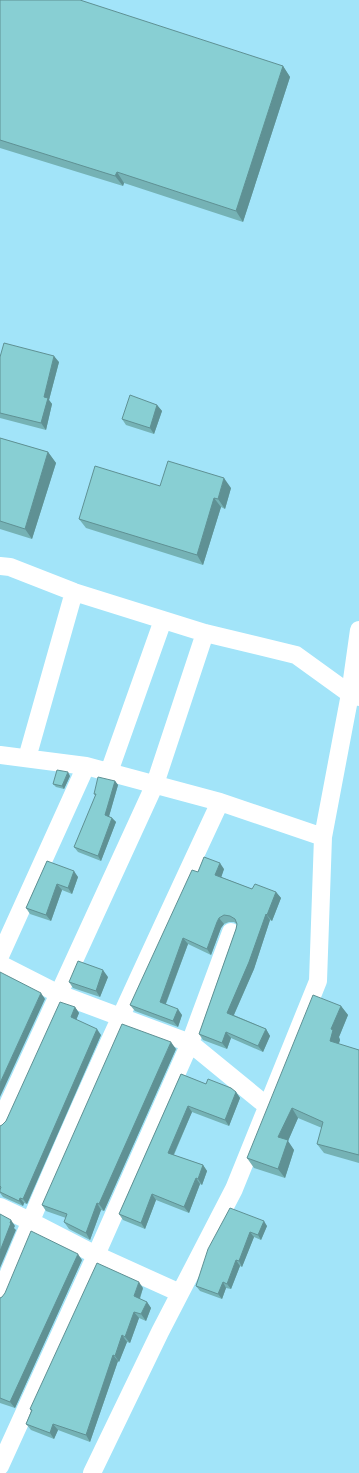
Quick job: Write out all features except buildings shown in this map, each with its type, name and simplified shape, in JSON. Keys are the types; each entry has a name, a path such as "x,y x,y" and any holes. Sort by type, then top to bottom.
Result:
{"street":[{"path":"0,566 10,567 74,592 205,633 296,655 355,695"},
{"path":"28,758 74,592"},
{"path":"110,772 163,620"},
{"path":"92,1473 180,1293 234,1189 318,981 323,837 355,695 359,630"},
{"path":"0,1122 155,784 205,633"},
{"path":"0,755 86,766 110,772 220,802 323,837"},
{"path":"0,956 86,766"},
{"path":"0,1295 30,1221 120,1016 220,802"},
{"path":"0,1466 190,1043 231,932"},
{"path":"0,964 59,994 190,1043 267,1106"},
{"path":"0,1207 96,1255 180,1293"}]}
